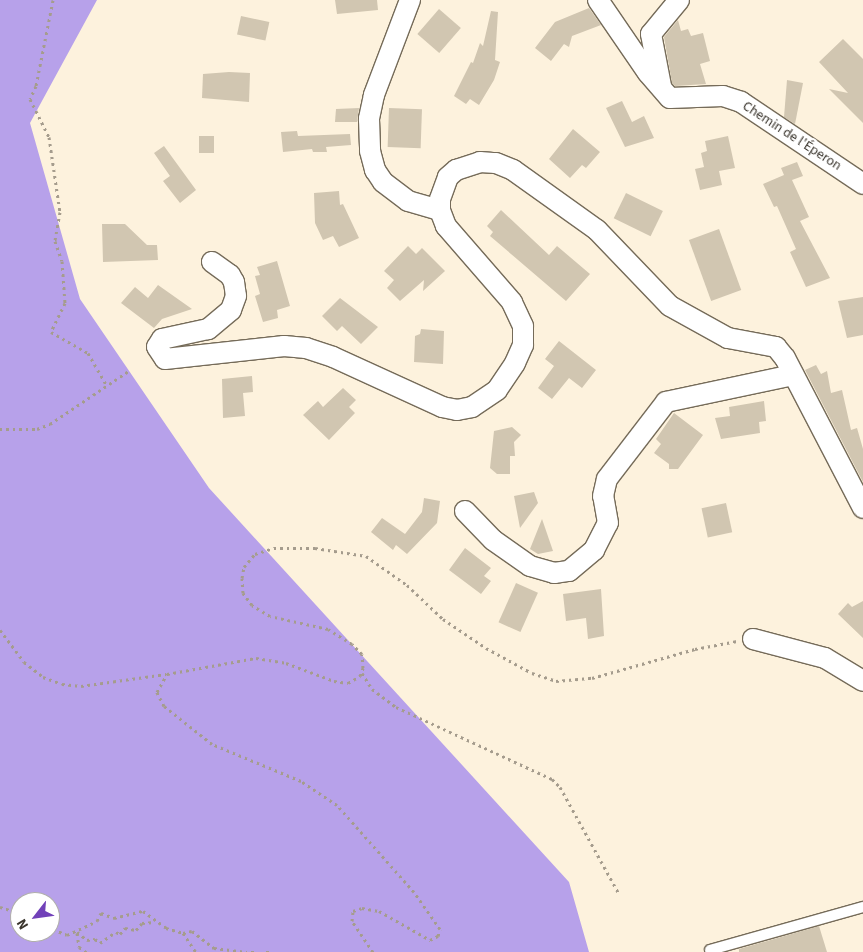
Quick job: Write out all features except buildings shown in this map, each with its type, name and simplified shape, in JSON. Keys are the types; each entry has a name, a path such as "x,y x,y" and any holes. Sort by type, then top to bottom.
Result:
{"street":[{"path":"410,0 374,95 369,119 370,151 375,170 383,182 408,201 440,210"},
{"path":"598,0 661,88"},
{"path":"661,88 651,34 679,0"},
{"name":"Chemin de l'Éperon","path":"661,88 670,98 723,96 740,102 863,184"},
{"path":"212,262 230,274 234,282 236,296 231,310 208,329 162,339 156,347 165,359 284,346 306,348 332,356 442,407 458,410 472,407 497,390 515,363 523,345 523,326 512,302 446,226 440,210 448,177 456,170 480,162 496,163 513,170 597,230 670,306 728,338 776,347 793,375 863,508"},
{"path":"465,511 493,540 530,566 554,573 569,570 594,550 608,523 603,496 608,479 666,402 793,375"},
{"path":"753,638 825,658 863,681"}],"lane":[{"path":"710,950 863,907"}],"path":[{"path":"52,0 36,86 30,98 49,137 60,212 55,241 62,261 65,303 51,332 88,353 108,386"},
{"path":"0,429 37,429 85,403 130,370"},
{"path":"619,894 560,787 552,779 396,707 372,689 361,672 362,654 352,644 328,629 270,616 252,605 243,592 242,578 244,567 255,554 274,548 315,548 366,556 407,585 444,618 486,648 532,673 556,680 592,678 695,649 753,638"},
{"path":"0,630 6,642 43,677 62,684 81,686 167,674 256,658 286,663 334,681 348,683 361,672"},
{"path":"0,640 6,642"},
{"path":"167,674 157,692 164,706 178,720 212,744 301,781 337,805 414,892 440,929 438,936 430,940 379,911 362,908 353,911 352,921 373,952"},
{"path":"60,932 67,935 77,931 97,921 100,913 114,918 143,911 155,922 183,933 192,931 214,948 247,952"},
{"path":"77,931 86,940 95,939 100,943 116,932 120,934 125,928 136,930 142,923 155,922"},
{"path":"77,931 79,947 86,952"},
{"path":"183,933 196,952"},
{"path":"251,952 256,952"}],"shaded area":[{"path":"0,0 97,0 30,123 80,299 209,488 569,882 589,952 0,952"}]}
